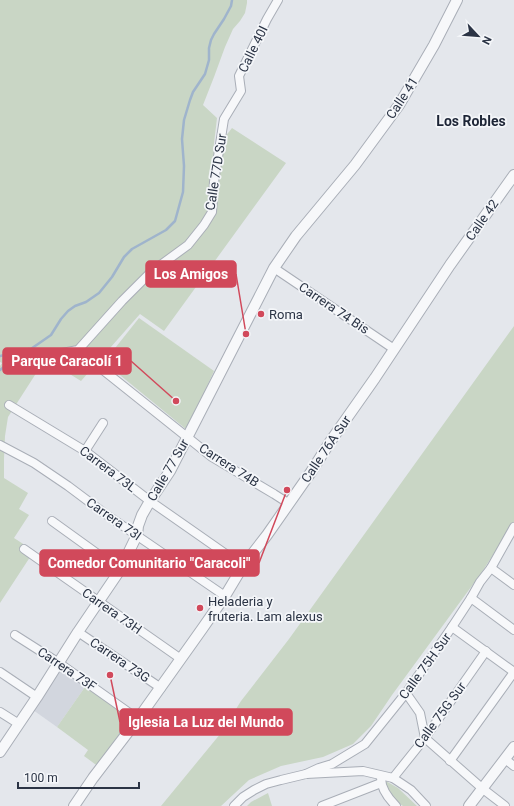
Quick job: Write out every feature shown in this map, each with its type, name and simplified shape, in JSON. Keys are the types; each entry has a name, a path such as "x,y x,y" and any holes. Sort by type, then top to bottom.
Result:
{"street":[{"name":"Calle 40I","path":"224,119 241,91 239,76 278,0"},
{"name":"Calle 41","path":"335,188 355,165 399,105 434,46 457,0"},
{"name":"Calle 77D Sur","path":"78,350 122,301 151,272 188,245 204,225 212,212 214,182 224,119"},
{"name":"Calle 42","path":"450,265 514,175"},
{"name":"Calle 77 Sur","path":"0,752 120,570 137,535 138,526 142,515 170,471 188,438 274,268 296,236 335,188"},
{"name":"Calle 76A Sur","path":"74,806 92,778 160,688 243,566 267,535 311,472 450,265"},
{"name":"Carrera 74 Bis","path":"274,268 394,349"},
{"path":"20,366 46,356 78,350"},
{"name":"Carrera 74B","path":"78,350 212,457 288,503"},
{"name":"Carrera 73L","path":"9,405 85,451 150,501 243,566"},
{"path":"85,451 103,424"},
{"name":"Carrera 73I","path":"0,445 40,467 224,596"},
{"path":"52,521 120,570"},
{"name":"Calle 75H Sur","path":"306,774 332,764 365,744 406,693 452,627 480,582 491,568 514,527"},
{"name":"Carrera 73H","path":"24,550 181,658"},
{"path":"491,568 514,585"},
{"path":"471,598 514,630"},
{"path":"450,761 514,672 452,627"},
{"name":"Carrera 73G","path":"78,632 160,688"},
{"name":"Carrera 73F","path":"15,635 59,663 138,719"},
{"name":"Calle 75G Sur","path":"393,778 424,738 486,651"},
{"path":"0,672 37,697"},
{"path":"406,693 420,714 424,738 505,806"},
{"path":"0,712 19,724"},
{"path":"469,806 514,747"},
{"path":"505,759 514,766"},
{"path":"234,806 243,797 266,784 306,774 363,771 381,779 391,801 396,806"},
{"path":"322,806 381,779 393,778 411,790 426,806"}],"shaded area":[{"path":"60,670 85,687 57,727 33,710"}],"green space":[{"path":"0,0 247,0 245,13 233,29 203,105 217,118 213,152 232,128 286,163 164,331 140,314 81,381 47,360 35,375 8,417 4,459 4,478 28,493 19,509 29,515 14,538 34,551 0,603 0,366 2,363 0,362"},
{"path":"139,318 214,371 187,430 104,362"},
{"path":"514,326 514,522 482,572 371,726 353,744 323,757 281,766 249,780 221,806 161,806 221,733 241,701 289,639"},
{"path":"85,687 134,720 99,767 84,756 88,750 57,727"},
{"path":"384,780 398,788 417,806 403,806 400,804 390,796"},
{"path":"268,793 272,806 247,806 251,802"}],"waterway":[{"path":"0,370 51,335 68,311 75,306 86,302 99,293 112,277 124,257 132,249 166,230 175,221 183,192 184,166 182,139 184,120 193,92 205,74 209,60 211,40 231,6 232,0"},
{"path":"0,356 29,349"}],"place":[{"name":"Roma","path":"261,314"},
{"name":"Los Amigos","path":"246,334"},
{"name":"Parque Caracolí 1","path":"176,401"},
{"name":"Comedor Comunitario \"Caracoli\"","path":"287,490"},
{"name":"Heladeria y fruteria. Lam alexus","path":"200,608"},
{"name":"Iglesia La Luz del Mundo","path":"110,675"}],"district":[{"name":"Los Robles","path":"471,121"}]}
